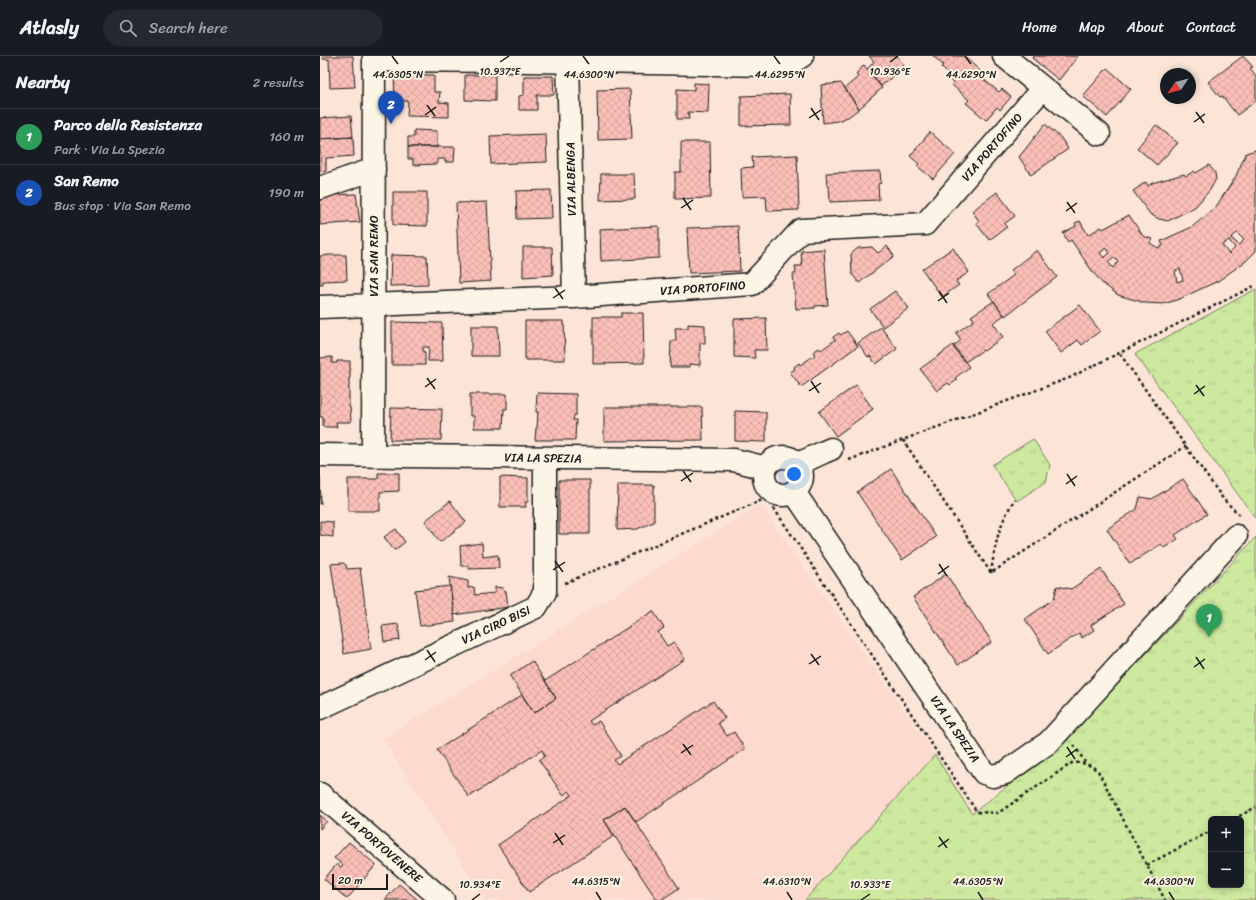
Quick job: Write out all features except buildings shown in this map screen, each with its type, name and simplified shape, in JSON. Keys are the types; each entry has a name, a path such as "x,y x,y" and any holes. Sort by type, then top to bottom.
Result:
{"street":[{"path":"374,58 530,58 568,61 646,59 774,65 794,61 802,56"},
{"path":"1004,56 1099,134"},
{"name":"VIA SAN REMO","path":"373,455 374,58"},
{"name":"VIA ALBENGA","path":"568,61 574,297"},
{"name":"VIA PORTOFINO","path":"320,307 574,297 752,284 801,230 925,224 1043,88"},
{"path":"320,188 374,169"},
{"path":"798,464 831,449"},
{"name":"VIA LA SPEZIA","path":"320,455 734,460 766,468"},
{"path":"778,457 786,457 794,460 798,464 802,472 802,478 800,485 794,492 783,495 775,493 769,488 764,475 766,468 772,460 778,457"},
{"name":"VIA CIRO BISI","path":"320,708 536,606 545,592 545,458"},
{"name":"VIA LA SPEZIA","path":"794,492 984,773 993,776 1005,773 1049,742 1241,528"},
{"name":"VIA PORTOVENERE","path":"320,794 443,900"}],"path":[{"path":"1241,528 1224,500 1120,354 1256,285"},
{"path":"903,440 991,573"},
{"path":"991,573 1186,446"},
{"path":"767,498 977,812 998,813 1072,763 1082,762 1090,764 1098,771 1165,900"},
{"path":"991,573 999,531 1004,518 1015,499"},
{"path":"1240,816 1256,807"},
{"path":"1147,866 1208,833"}],"shaded area":[{"path":"760,505 935,755 805,900 485,900 383,739"}],"green space":[{"path":"1256,289 1256,519 1135,354"},
{"path":"1033,439 1050,465 1046,482 1017,501 992,465"},
{"path":"1256,537 1256,900 805,900 935,755 972,814 1068,737"}],"place":[{"name":"San Remo","path":"391,124"},
{"name":"Parco della Resistenza","path":"1209,637"}]}
